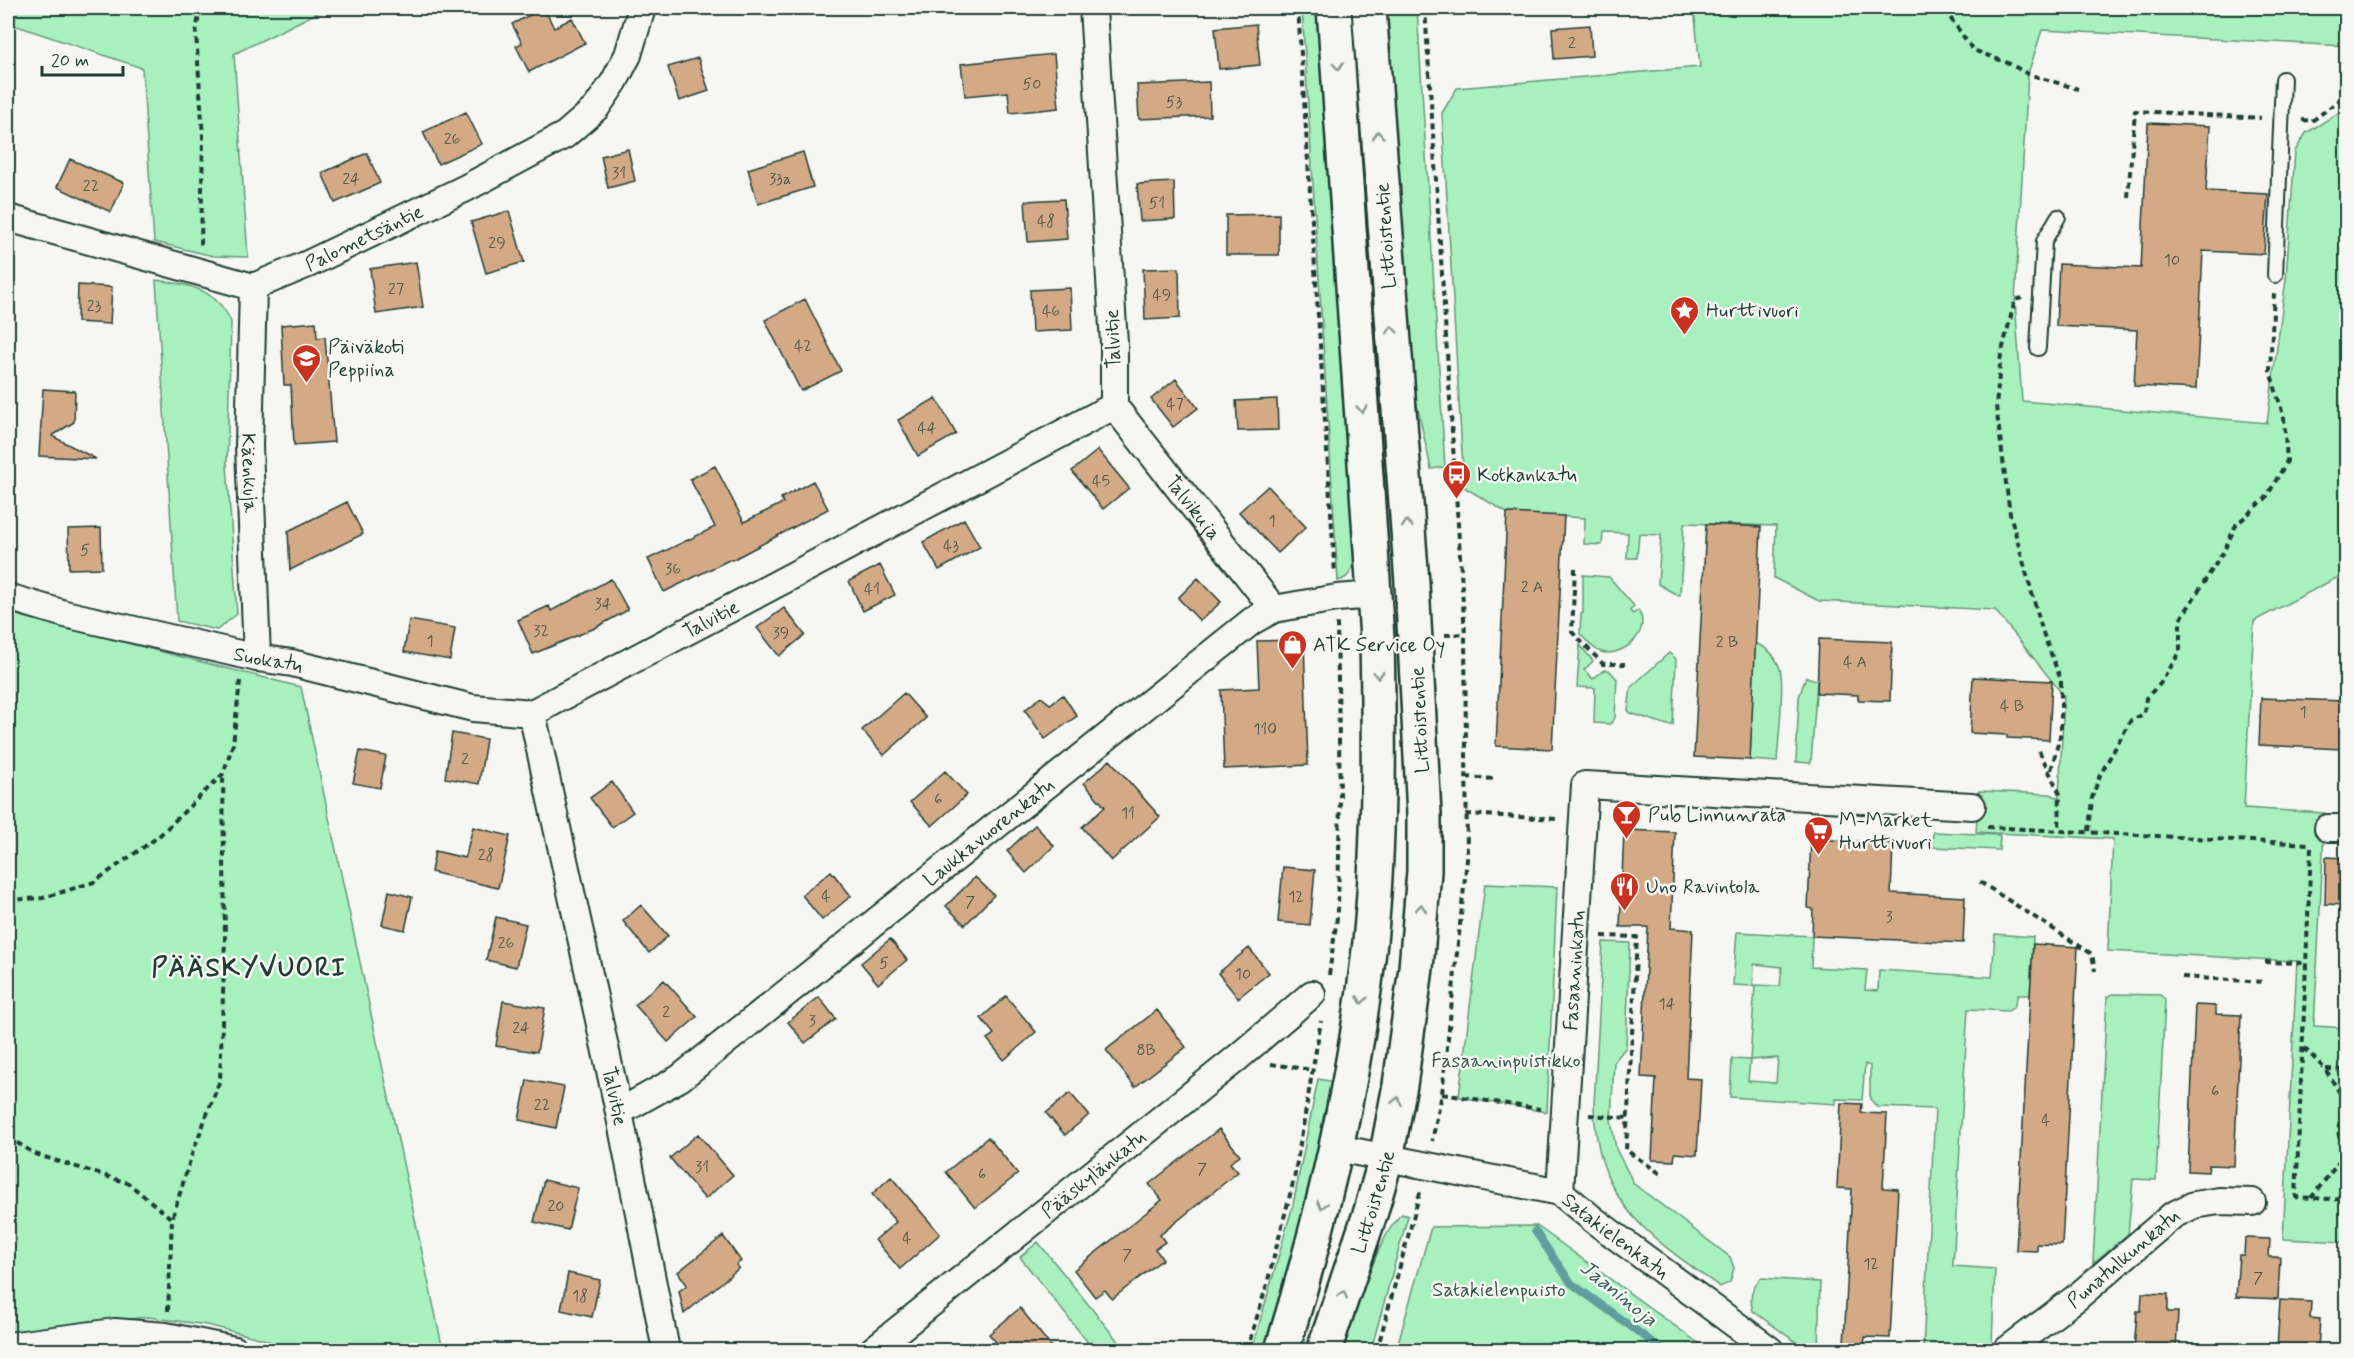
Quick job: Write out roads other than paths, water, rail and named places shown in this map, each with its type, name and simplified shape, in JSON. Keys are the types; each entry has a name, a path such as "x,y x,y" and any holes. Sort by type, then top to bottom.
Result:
{"main road":[{"name":"Littoistentie","path":"1282,1350 1337,1148 1354,1058 1371,918 1377,836 1379,743 1374,596 1334,8"},
{"name":"Littoistentie","path":"1324,1350 1371,1211 1386,1158 1400,1085 1416,968 1424,871 1424,815 1412,583 1369,8"}],"street":[{"name":"Palometsäntie","path":"253,287 308,264 466,188 565,135 596,108 615,82 628,55 642,8"},
{"name":"Talvitie","path":"666,1350 618,1107 532,713 1114,406 1114,343 1093,8"},
{"path":"8,218 253,287"},
{"name":"Käenkuja","path":"250,656 249,446 253,287"},
{"name":"Talvikuja","path":"1114,406 1274,609"},
{"name":"Laukkavuorenkatu","path":"618,1107 630,1106 680,1078 1252,621 1274,609 1336,598 1374,596"},
{"name":"Suokatu","path":"8,597 65,614 250,656 292,663 473,708 532,713"},
{"name":"Fasaaninkatu","path":"1560,1192 1585,785 1975,816"},
{"name":"Pääskylänkatu","path":"873,1350 1236,1059 1321,994"},
{"name":"Satakielenkatu","path":"1337,1148 1560,1192 1595,1221 1770,1350"},
{"name":"Punatulkunkatu","path":"2007,1350 2076,1298 2173,1215 2194,1205 2219,1201 2252,1202"},
{"path":"8,1346 115,1332 166,1336 236,1350"}],"lane":[{"path":"2275,275 2283,79"},
{"path":"2038,348 2044,241 2058,217"}],"waterway":[{"name":"Jaaninoja","path":"1535,1231 1571,1283 1663,1350"}],"place":[{"name":"Hurttivuori","path":"1685,336"},
{"name":"Päiväkoti Peppiina","path":"307,384"},
{"name":"Kotkankatu","path":"1456,500"},
{"name":"ATK Service Oy","path":"1292,670"},
{"name":"Pub Linnunrata","path":"1627,840"},
{"name":"M-Market Hurttivuori","path":"1818,856"},
{"name":"Uno Ravintola","path":"1625,912"}],"district":[{"name":"PÄÄSKYVUORI","path":"249,967"}],"park label":[{"name":"Fasaaninpuistikko","path":"1506,1060"},
{"name":"Satakielenpuisto","path":"1499,1289"}]}
